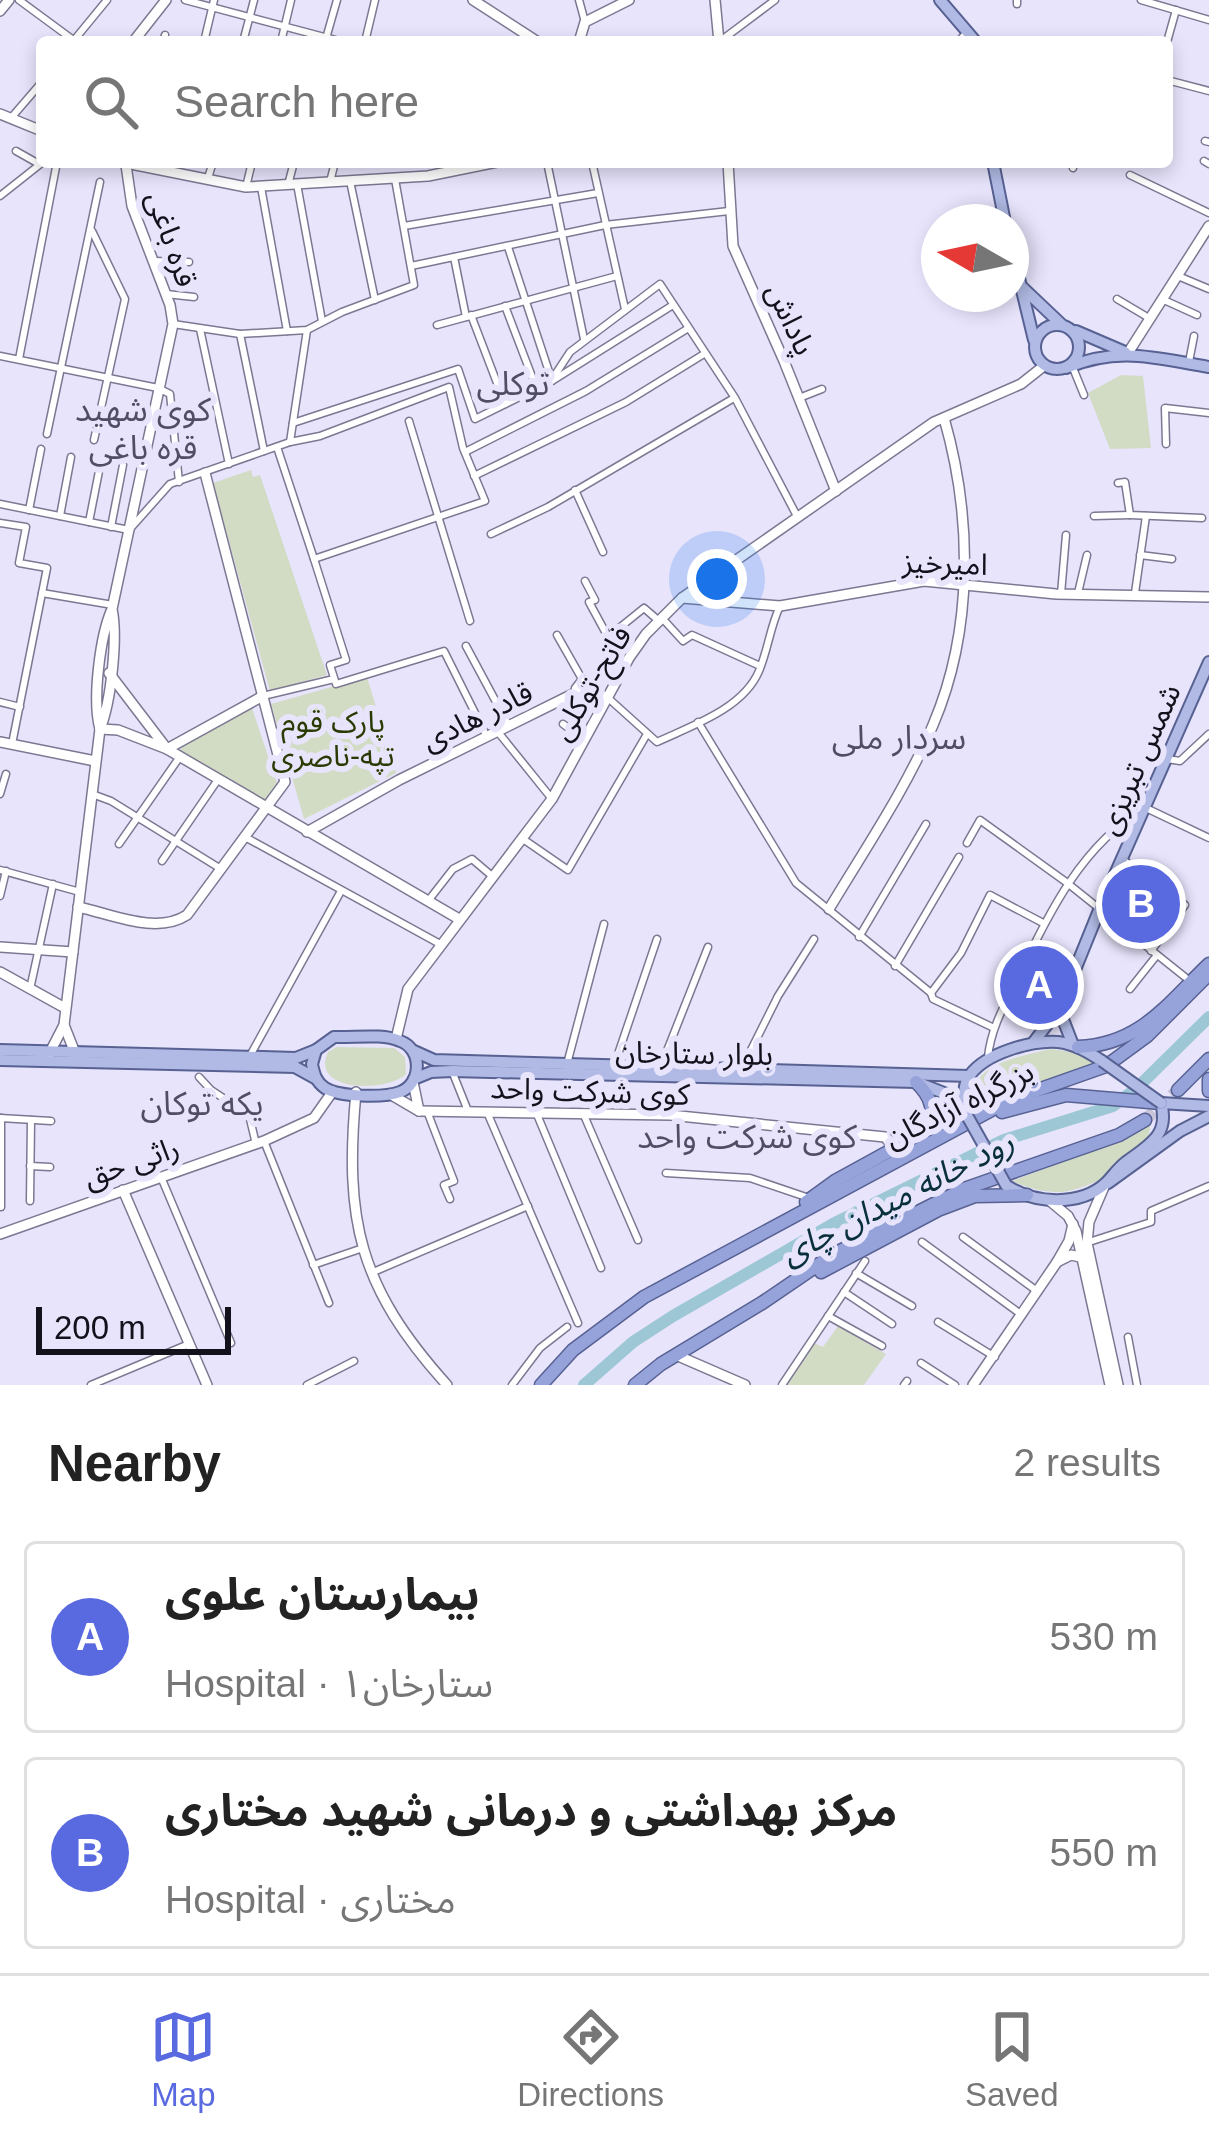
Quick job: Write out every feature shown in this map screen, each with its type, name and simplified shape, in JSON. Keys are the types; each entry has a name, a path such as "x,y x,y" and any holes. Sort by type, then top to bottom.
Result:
{"highway":[{"path":"1076,1046 1115,1044 1132,1035 1209,964"},
{"name":"بزرگراه آزادگان","path":"541,1385 573,1350 644,1297 966,1118 1106,1066 1147,1036 1209,974"},
{"path":"1178,1090 1209,1059"},
{"path":"786,1221 809,1198 926,1131 932,1120 928,1092 916,1082"},
{"path":"966,1118 1066,1095 1161,1103"},
{"path":"635,1385 834,1254 941,1199 1119,1136 1145,1120 1007,1167 988,1156"},
{"path":"762,1303 938,1210 975,1196 1027,1195"}],"main road":[{"path":"940,0 971,36"},
{"path":"994,168 1001,204"},
{"path":"1029,293 1066,327 1079,350 1069,366"},
{"path":"1027,312 1037,356 1045,365 1069,366 1128,353 1209,367"},
{"path":"1035,343 1047,327 1066,327 1128,353"},
{"name":"شمس تبریزی","path":"1033,1043 1059,1010 1209,662"},
{"path":"1059,1010 1076,1046"},
{"path":"77,1057 296,1058 334,1037 396,1039 414,1051 418,1067 413,1081"},
{"path":"966,1118 964,1093 969,1076 988,1060 1033,1043 1076,1046 1161,1103 1203,1106"},
{"path":"0,1050 295,1067 333,1091 390,1094"},
{"path":"315,1078 316,1050"},
{"name":"بلوار ستارخان","path":"414,1051 434,1060 969,1076"},
{"path":"0,1060 49,1056"},
{"name":"بلوار ستارخان","path":"390,1094 404,1091 431,1072 452,1071 916,1082"},
{"path":"916,1082 944,1093 966,1118 1006,1185 1047,1200 1078,1196 1105,1185 1209,1116"},
{"path":"1180,1131 1203,1106 1209,1083"},
{"path":"1105,1185 1115,1171 1159,1138 1165,1117 1161,1103"}],"street":[{"path":"0,11 9,0"},
{"path":"19,0 67,36"},
{"path":"78,36 107,0"},
{"path":"138,36 166,0"},
{"path":"185,0 213,4 314,36"},
{"path":"245,36 254,0"},
{"path":"282,36 291,0"},
{"path":"327,36 337,0"},
{"path":"366,36 375,0"},
{"path":"473,0 529,36"},
{"path":"579,0 586,22 581,36"},
{"path":"586,22 629,0"},
{"path":"715,0 718,36"},
{"path":"727,36 775,0"},
{"path":"1141,0 1209,20"},
{"path":"205,36 213,4"},
{"path":"1169,36 1176,10"},
{"path":"1173,82 1209,91"},
{"path":"36,88 6,116 36,128"},
{"path":"16,151 36,160"},
{"path":"0,196 36,168"},
{"path":"19,360 56,168"},
{"name":"قره باغی","path":"113,607 172,324 166,294 132,206 126,168"},
{"path":"179,168 246,187 395,179 463,168"},
{"path":"208,178 211,168"},
{"path":"246,187 251,168"},
{"path":"294,168 293,184 322,321"},
{"path":"329,182 332,168"},
{"path":"411,177 413,168"},
{"path":"548,168 584,339"},
{"path":"593,168 625,309"},
{"name":"پاداش","path":"728,168 733,246 740,267 836,491"},
{"path":"1130,175 1209,214"},
{"path":"172,324 240,334 307,330 414,285 395,179"},
{"path":"350,181 375,300"},
{"path":"46,434 100,182"},
{"path":"261,186 287,331"},
{"path":"404,226 598,193"},
{"path":"411,266 605,225 729,211"},
{"path":"1128,353 1209,226"},
{"path":"91,228 124,298 94,440"},
{"path":"1195,244 1209,251"},
{"path":"508,246 552,381"},
{"path":"454,257 469,316 505,404"},
{"path":"153,261 189,262"},
{"path":"1175,275 1209,289"},
{"path":"436,325 617,276"},
{"path":"552,381 584,339 660,284 735,398 798,518"},
{"path":"166,294 194,297"},
{"path":"1161,298 1197,314"},
{"path":"1117,299 1149,318"},
{"path":"292,423 458,369 475,419 552,381 673,305"},
{"path":"505,306 536,388"},
{"path":"465,452 586,392 688,328"},
{"path":"200,329 229,464"},
{"path":"290,442 307,330"},
{"path":"240,334 264,451"},
{"path":"1189,363 1194,336"},
{"path":"474,476 626,402 704,354"},
{"path":"0,356 170,394 179,482"},
{"name":"فاتح-توکلی","path":"396,1039 408,989 552,799 629,658 682,598 944,418 1021,384 1045,365"},
{"path":"1069,366 1084,395"},
{"path":"0,504 129,530 170,484 320,436 448,387 465,452 485,501 314,559"},
{"path":"799,398 822,388"},
{"path":"491,534 735,398"},
{"path":"1166,444 1165,409 1209,412"},
{"path":"829,909 933,725 950,678 964,586 962,499 944,418"},
{"path":"409,421 470,621"},
{"path":"277,447 346,660 331,665 336,683 444,651 492,734 552,799"},
{"path":"29,510 41,449"},
{"path":"60,516 71,457"},
{"path":"89,522 100,461"},
{"path":"111,526 123,465"},
{"path":"78,907 154,924 173,923 187,915 285,782 205,473"},
{"path":"1118,483 1125,482 1130,515"},
{"path":"575,490 603,552"},
{"path":"1136,593 1146,515"},
{"path":"1094,516 1202,518"},
{"path":"0,523 26,527 19,563 47,568 20,706 6,743 95,761"},
{"path":"1061,593 1066,536"},
{"path":"1140,554 1172,559"},
{"path":"1078,593 1087,555"},
{"path":"585,581 595,600 589,602 608,637 644,608 683,641 692,635 760,666"},
{"name":"امیرخیز","path":"682,598 780,606 900,582 1209,597"},
{"path":"42,593 113,607"},
{"path":"608,697 657,742 698,722 745,691 760,666 780,606"},
{"path":"49,1056 64,1025 95,761 105,715 113,607"},
{"path":"100,729 96,714 105,625 113,607"},
{"path":"557,635 582,679 575,688 579,691"},
{"path":"466,646 509,726"},
{"path":"109,673 167,749"},
{"path":"167,749 263,696 334,679"},
{"name":"قادر هادی","path":"308,832 579,691 608,697"},
{"path":"0,702 20,706"},
{"path":"698,722 796,883 933,999 994,1028"},
{"path":"563,724 584,740"},
{"path":"100,729 118,730 167,749 459,920"},
{"path":"521,838 568,870 647,734"},
{"path":"1167,759 1180,761 1209,734"},
{"path":"119,844 179,758"},
{"path":"0,794 6,774"},
{"path":"162,861 218,781"},
{"path":"92,794 221,869"},
{"path":"988,1060 994,1028 1066,882 1131,816 1146,808 1209,838"},
{"path":"967,843 980,820 1184,976"},
{"path":"859,937 926,824"},
{"path":"245,837 440,944"},
{"path":"896,966 959,856"},
{"path":"428,901 453,869 472,859 492,876"},
{"path":"1121,859 1185,905 1130,989"},
{"path":"0,896 3,870 80,892"},
{"path":"30,988 53,884"},
{"path":"249,1058 341,891"},
{"path":"931,993 962,953 990,895 1043,923"},
{"path":"567,1064 604,924"},
{"path":"614,1066 657,939"},
{"path":"743,1068 778,996 814,939"},
{"path":"0,947 73,952"},
{"path":"661,1066 708,947"},
{"path":"0,972 65,1008"},
{"path":"64,1025 77,1057"},
{"path":"452,1071 468,1112"},
{"path":"199,1077 249,1114 329,1303"},
{"path":"413,1081 454,1181 444,1185 450,1198"},
{"name":"راثی حق","path":"0,1234 260,1142 314,1118 333,1091"},
{"path":"356,1093 350,1162 363,1248 391,1315 447,1385"},
{"path":"390,1094 423,1111"},
{"name":"کوی شرکت واحد","path":"423,1111 670,1115 885,1137 896,1150"},
{"path":"487,1112 578,1323"},
{"path":"536,1112 601,1268"},
{"path":"583,1113 638,1240"},
{"path":"1,1208 0,1118 51,1121"},
{"path":"30,1201 32,1120"},
{"path":"30,1166 50,1167"},
{"path":"666,1173 750,1178 809,1198"},
{"path":"161,1177 231,1342"},
{"path":"1105,1185 1089,1222 1087,1243 1114,1385"},
{"path":"1087,1243 1151,1222 1151,1211 1209,1186"},
{"path":"124,1190 207,1385"},
{"path":"1047,1200 1073,1224 1114,1385"},
{"path":"371,1273 529,1206"},
{"path":"974,1385 1057,1262 1073,1224"},
{"path":"962,1237 1037,1292"},
{"path":"922,1242 1022,1316"},
{"path":"313,1265 363,1248"},
{"path":"1057,1262 1071,1255 1080,1257"},
{"path":"782,1385 865,1261"},
{"path":"856,1273 912,1306"},
{"path":"844,1292 892,1324"},
{"path":"828,1316 882,1346"},
{"path":"938,1322 994,1357"},
{"path":"512,1385 540,1348 568,1327"},
{"path":"1128,1337 1136,1385"},
{"path":"91,1385 189,1344"},
{"path":"676,1355 743,1385"},
{"path":"307,1385 354,1361"},
{"path":"921,1363 955,1385"}],"green space":[{"path":"1121,375 1143,376 1151,448 1110,449 1088,393"},
{"name":"پارک قوم تپه-ناصری","path":"251,470 253,477 260,475 327,675 270,691 213,483"},
{"name":"پارک قوم تپه-ناصری","path":"367,677 396,773 304,819 271,704"},
{"path":"251,705 277,783 265,802 179,753 185,742"},
{"path":"337,1047 394,1048 405,1057 406,1074 368,1086 339,1082 325,1065 328,1052"},
{"path":"1050,1049 1073,1052 1100,1066 975,1115 972,1098 982,1075 1007,1061"},
{"path":"1150,1125 1148,1137 1130,1160 1087,1185 1054,1192 1012,1181 1130,1137"},
{"path":"838,1326 886,1354 864,1385 785,1385 814,1343 823,1347"}],"waterway":[{"name":"رود خانه میدان چای","path":"584,1385 633,1342 673,1316 833,1224 1004,1140 1113,1106 1209,1017"}],"tunnel":[{"path":"1145,1120 1178,1090"}],"place":[{"name":"مرکز بهداشتی و درمانی شهید مختاری","path":"1141,904"},
{"name":"بیمارستان علوی","path":"1039,985"}],"district":[{"name":"توکلی","path":"513,383"},
{"name":"کوی شهید قره باغی","path":"143,428"},
{"name":"سردار ملی","path":"899,737"},
{"name":"یکه توکان","path":"202,1103"},
{"name":"کوی شرکت واحد","path":"747,1136"}]}
